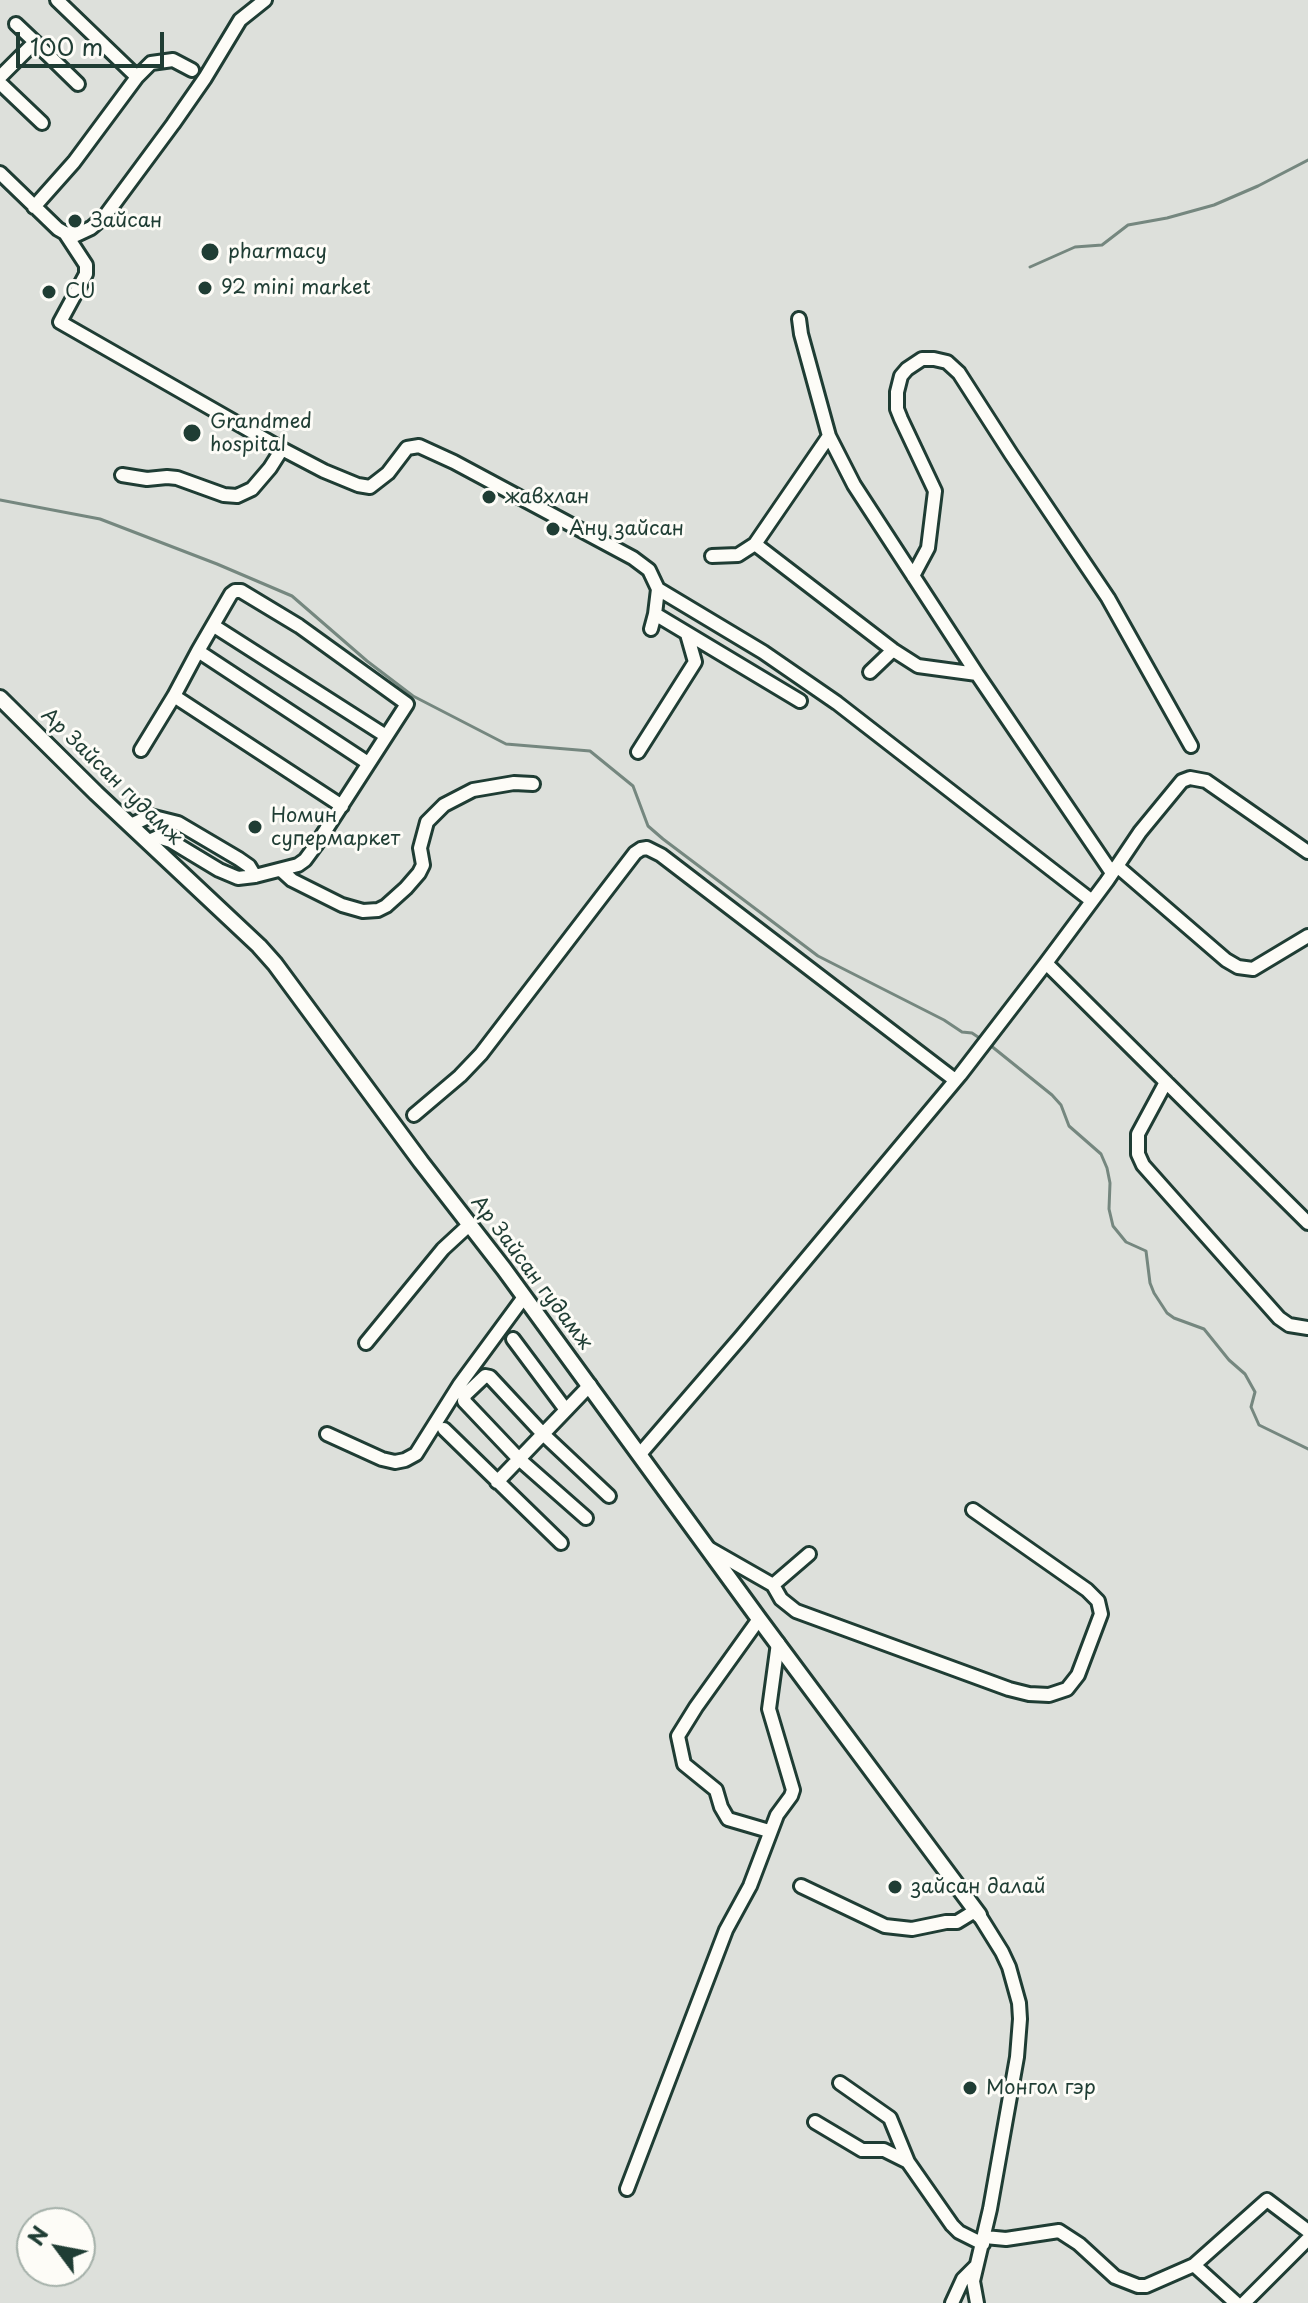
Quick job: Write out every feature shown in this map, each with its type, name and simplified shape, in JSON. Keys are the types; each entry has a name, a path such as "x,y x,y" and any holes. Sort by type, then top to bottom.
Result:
{"street":[{"path":"57,0 137,77"},
{"path":"0,173 51,225 65,233 76,235 84,232 105,216 205,78 240,20 265,0"},
{"path":"16,24 78,84"},
{"path":"35,42 0,80 42,123"},
{"path":"34,207 74,162 137,77 151,63 177,61 192,70"},
{"path":"65,233 86,265 86,274 60,322 282,449 358,485 370,487 388,473 407,448 419,446 468,471 633,558 649,570 658,589 651,629"},
{"path":"799,319 829,436 854,485 977,674 1115,870 1238,967 1253,969 1308,936"},
{"path":"913,576 928,548 935,491 897,409 897,392 901,376 907,369 922,359 934,359 947,362 959,373 1108,598 1191,746"},
{"path":"712,556 738,555 755,544 829,436"},
{"path":"122,475 147,479 177,478 224,495 237,496 252,489 282,449"},
{"path":"755,544 918,666 977,674"},
{"path":"658,589 763,652 837,703 1092,901"},
{"path":"141,750 235,591 241,591 299,626 407,704 342,806 305,860 298,865 238,878 166,839 158,837 149,841"},
{"path":"655,614 800,701"},
{"path":"214,626 386,736"},
{"path":"638,752 695,662 687,634"},
{"path":"870,672 893,650"},
{"path":"198,651 368,763"},
{"path":"174,696 342,806"},
{"name":"Ар Зайсан гудамж","path":"0,698 268,956 590,1385 977,1913"},
{"path":"640,1454 955,1080 1046,963 1140,832 1182,781 1190,778 1206,781 1308,852"},
{"path":"281,870 292,880 342,905 363,911 378,910 406,888 419,873 423,865 420,848 427,822 444,805 473,790 514,783 533,784"},
{"path":"131,825 150,816 178,823 239,859 249,866 255,876"},
{"path":"414,1115 481,1054 635,853 647,848 661,855 955,1080"},
{"path":"1046,963 1308,1223"},
{"path":"1166,1082 1138,1134 1137,1147 1143,1165 1279,1318 1289,1325 1308,1328"},
{"path":"366,1343 443,1249 469,1225"},
{"path":"327,1434 395,1462 416,1454 460,1384 524,1297"},
{"path":"513,1339 566,1410"},
{"path":"586,1518 519,1459 464,1401 465,1395 487,1375 543,1434 609,1496"},
{"path":"497,1482 590,1385"},
{"path":"444,1429 561,1543"},
{"path":"707,1547 773,1585 781,1599 796,1611 1009,1689 1049,1695 1067,1689 1078,1675 1101,1614 1098,1601 1087,1590 973,1510"},
{"path":"773,1585 809,1554"},
{"path":"759,1619 678,1736 684,1764 716,1790 728,1819 769,1831"},
{"path":"627,2189 726,1930 750,1886 769,1831 793,1790 769,1709 778,1643"},
{"path":"801,1886 885,1926 912,1929 957,1922 977,1913 1009,1967 1019,2003 1017,2057 984,2240 973,2281 977,2303"},
{"path":"840,2083 890,2118 908,2162 952,2225 959,2232 984,2240 1059,2231 1079,2244 1115,2277 1146,2286 1194,2265 1267,2200 1308,2231"},
{"path":"815,2122 862,2150 884,2150 908,2162"},
{"path":"1244,2303 1308,2239"},
{"path":"952,2303 963,2279 977,2264"},
{"path":"1194,2265 1236,2303"}],"shaded area":[{"path":"0,0 1308,0 1308,2303 0,2303"}],"waterway":[{"path":"1030,267 1075,247 1102,245 1128,225 1214,205 1308,160"},
{"path":"0,500 100,519 292,596 413,696 506,744 590,751 633,786 648,826 818,956 984,1041"},
{"path":"990,1045 1052,1095 1061,1105 1069,1126 1101,1154 1110,1183 1109,1209 1113,1226 1126,1242 1146,1251 1150,1283 1167,1313 1204,1329 1245,1374 1255,1392 1251,1407 1259,1425 1308,1449"}],"place":[{"name":"Зайсан","path":"75,221"},
{"name":"pharmacy","path":"210,252"},
{"name":"92 mini market","path":"205,288"},
{"name":"CU","path":"49,292"},
{"name":"Grandmed hospital","path":"192,433"},
{"name":"жавхлан","path":"489,497"},
{"name":"Ану зайсан","path":"553,529"},
{"name":"Номин супермаркет","path":"255,827"},
{"name":"зайсан далай","path":"895,1887"},
{"name":"Монгол гэр","path":"970,2088"}]}
